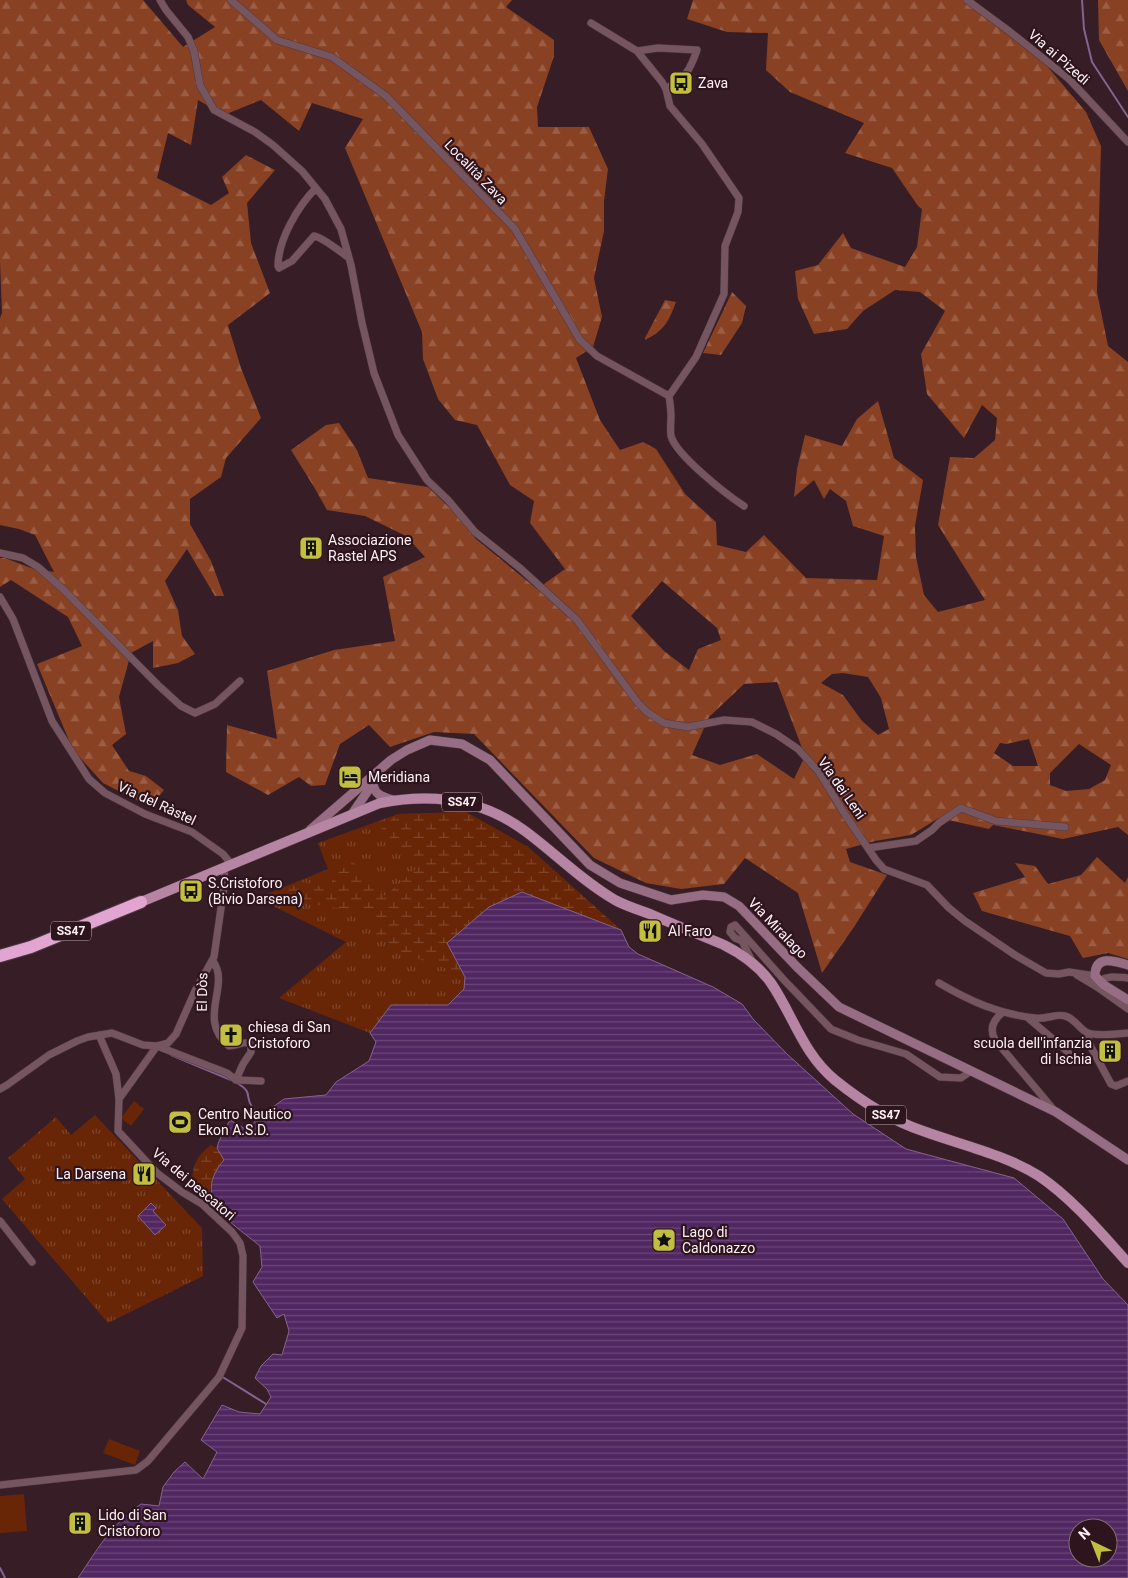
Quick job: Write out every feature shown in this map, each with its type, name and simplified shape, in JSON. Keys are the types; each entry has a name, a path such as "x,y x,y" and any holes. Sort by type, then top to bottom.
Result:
{"highway":[{"name":"SS47","path":"0,956 45,942 141,902"}],"main road":[{"name":"SS47","path":"141,902 370,806 393,800 430,798 474,804 524,830 582,878 617,900 739,952 770,981 806,1048 833,1078 861,1100 890,1117 921,1131 1015,1163 1038,1176 1061,1192 1128,1263"}],"street":[{"name":"Via dei Leni","path":"160,0 188,37 194,51 200,85 214,110 255,132 274,145 302,171 325,199 341,229 374,373 398,435 427,480 448,500 475,532 520,568 577,620 647,712 664,723 688,727 724,720 752,722 776,734 798,750 818,772 876,860 884,869 927,885 949,908 1031,966 1046,973 1059,974 1070,972 1097,978 1114,976 1128,978"},
{"name":"Località Zava","path":"231,0 277,40 332,57 386,96 515,230 580,340 597,356 669,396"},
{"name":"Via ai Pizedi","path":"967,0 1016,36 1069,79 1128,142"},
{"path":"591,23 637,51 662,82 666,89 670,106 702,144 739,198 738,212 726,246 724,294 696,357 669,396 671,436 677,446 697,468 729,496 744,506"},
{"path":"637,51 658,48 697,50 691,67 685,76 666,89"},
{"path":"316,188 297,212 285,236 278,255 278,266 279,268 292,261 314,236 320,237 349,258"},
{"path":"0,552 23,558 38,567 63,589 158,685 181,706 195,714 214,704 240,681"},
{"name":"Via del Ràstel","path":"0,596 13,619 52,721 89,779 105,793 146,814 192,832 223,854 228,867"},
{"name":"Via Miralago","path":"391,760 407,750 430,740 462,744 490,760 590,865 620,883 671,900 703,895 724,897 739,906 797,967 839,1007 1056,1112 1128,1160"},
{"path":"347,798 345,809 351,814 391,760"},
{"path":"307,833 391,760"},
{"path":"373,783 376,792 384,798 393,800"},
{"path":"868,848 916,841 961,808 996,821 1065,827"},
{"path":"119,1099 156,1046 168,1043 176,1034 195,991 213,960 228,867"},
{"path":"755,965 742,941 735,938 730,932 731,927 735,925 830,1029 858,1040 906,1054 940,1076 961,1078 971,1071"},
{"name":"El Dòs","path":"213,960 216,964 218,979 214,1025 221,1038 229,1046 236,1046 246,1042 251,1043 252,1047 236,1080"},
{"path":"1128,965 1106,960 1097,966 1097,978 1128,1000"},
{"path":"1070,972 1097,987 1128,1009"},
{"path":"939,983 968,1000 1003,1012 1045,1019 1064,1015 1086,1032 1092,1034 1128,1033"},
{"path":"1003,1012 998,1016 991,1028 995,1040 1056,1112"},
{"path":"1026,1017 1068,1052 1072,1058"},
{"path":"1086,1032 1091,1047 1111,1084 1116,1086 1128,1081"},
{"path":"0,1089 7,1086 49,1055 77,1041 112,1033 143,1045 156,1046 226,1074 236,1080 261,1081"},
{"name":"Via dei pescatori","path":"0,1486 136,1470 148,1461 219,1377 242,1328 243,1256 240,1243 232,1232 202,1204 157,1173 118,1131 119,1099 116,1074 99,1035"},
{"path":"0,1222 7,1228 32,1262"}],"green space":[{"path":"0,0 143,0 183,47 215,27 188,5 186,0 512,0 506,7 554,40 554,56 537,107 538,127 589,127 608,169 604,201 604,231 594,278 602,317 593,347 576,358 600,420 620,450 643,442 656,449 685,494 716,522 717,545 746,552 764,535 806,578 877,580 884,536 853,526 846,501 830,489 824,499 814,480 794,497 797,469 805,435 842,446 857,419 878,401 894,458 923,480 915,526 916,557 924,595 938,612 985,600 938,525 950,457 974,458 995,440 997,418 982,405 964,438 927,394 921,354 945,311 920,292 895,290 863,311 847,329 814,334 798,299 795,271 818,265 843,233 851,248 905,267 917,247 922,209 892,168 845,153 864,123 790,92 766,70 768,33 727,32 687,19 693,0 964,0 1047,66 1086,112 1101,146 1097,292 1108,346 1128,362 1128,835 1118,827 1063,839 993,825 989,829 939,818 911,835 875,841 846,849 850,862 887,875 822,973 798,893 745,858 724,884 681,889 646,883 594,858 474,734 434,732 390,747 369,725 340,744 325,785 311,786 299,777 268,795 226,772 227,725 277,739 267,671 334,650 395,641 383,577 425,557 406,536 365,516 327,510 291,450 326,425 339,423 357,450 368,478 428,487 453,511 476,539 537,589 565,569 530,523 534,501 510,485 477,425 455,420 438,399 423,359 422,332 345,148 363,119 312,103 299,131 261,100 224,115 198,100 191,145 168,133 157,178 211,205 229,193 222,177 246,155 275,170 247,203 251,243 270,293 228,325 241,368 261,418 226,458 221,477 190,499 190,524 211,561 224,596 215,596 187,549 165,581 178,610 182,636 195,654 178,663 153,668 153,641 131,653 119,697 126,734 112,745 129,771 146,776 164,790 150,807 103,783 73,750 37,664 82,646 68,617 11,580 0,587 0,558 5,558 31,568 54,572 35,535 0,525 0,318 2,313 0,261","holes":["662,581 717,628 721,640 698,649 689,670 664,651 631,616","843,673 868,677 881,698 889,729 878,735 862,721 843,695 821,683 832,674","777,682 805,756 794,779 757,754 720,765 692,755 709,717 744,684","1029,739 1038,766 1013,766 994,753 1000,743 1006,744","1079,744 1111,765 1105,780 1089,789 1066,791 1050,785 1050,773"]},
{"path":"1098,0 1128,0 1128,91 1099,40"},
{"path":"732,292 746,306 742,323 721,355 703,353"},
{"path":"665,300 676,302 671,315 657,333 645,340 645,338"},
{"path":"466,812 528,847 621,930 522,892 447,943 465,977 464,989 448,1006 391,1005 370,1033 279,998 346,942 257,898 328,869 318,843 398,814"},
{"path":"466,812 528,847 621,930 522,892 447,943 464,975 405,954 376,935 373,914 299,902 281,891 302,882 332,889 334,876 352,861 385,896 418,867 381,828 398,814"},
{"path":"1097,857 1125,883 1128,877 1128,959 1108,953 1083,958 1070,936 982,911 973,893 1025,877 1015,863 1035,866 1048,884 1081,875"},
{"path":"134,1101 144,1109 131,1126 121,1118"},
{"path":"95,1115 202,1228 203,1276 108,1323 2,1199 25,1179 8,1158 56,1117 71,1135"},
{"path":"211,1145 217,1148 224,1160 210,1189 215,1205 192,1184 196,1162"},
{"path":"109,1439 140,1451 135,1465 103,1453"},
{"path":"24,1494 27,1531 0,1533 0,1496"}],"shaded area":[{"name":"Lago di Caldonazzo","path":"522,892 621,930 629,947 638,954 713,987 742,1004 753,1019 787,1054 853,1114 906,1149 1014,1178 1063,1219 1103,1279 1128,1305 1128,1578 78,1578 113,1529 130,1512 141,1504 159,1506 163,1487 174,1472 185,1462 203,1479 217,1452 201,1440 222,1405 239,1412 260,1414 271,1397 267,1389 255,1378 261,1366 273,1354 282,1355 289,1331 284,1314 277,1318 253,1282 262,1267 260,1246 227,1219 213,1198 211,1187 215,1174 224,1160 217,1148 230,1120 247,1130 260,1116 284,1099 326,1095 336,1082 369,1061 376,1042 370,1033 391,1005 448,1005 464,989 465,977 447,943 489,907"},
{"path":"151,1203 156,1208 153,1211 166,1225 155,1235 138,1216"}],"waterway":[{"path":"1082,0 1084,29 1092,62 1128,117"},
{"path":"171,1055 231,1080"},
{"path":"237,1083 245,1089 252,1107 261,1115"},
{"path":"221,1376 266,1404"},
{"path":"0,1568 5,1578"}],"place":[{"name":"Zava","path":"681,83"},
{"name":"Associazione Rastel APS","path":"311,548"},
{"name":"Meridiana","path":"350,777"},
{"name":"S.Cristoforo (Bivio Darsena)","path":"191,891"},
{"name":"Al Faro","path":"650,931"},
{"name":"chiesa di San Cristoforo","path":"231,1035"},
{"name":"scuola dell'infanzia di Ischia","path":"1110,1051"},
{"name":"Centro Nautico Ekon A.S.D.","path":"180,1122"},
{"name":"La Darsena","path":"144,1174"},
{"name":"Lago di Caldonazzo","path":"664,1240"},
{"name":"Lido di San Cristoforo","path":"80,1523"}]}
